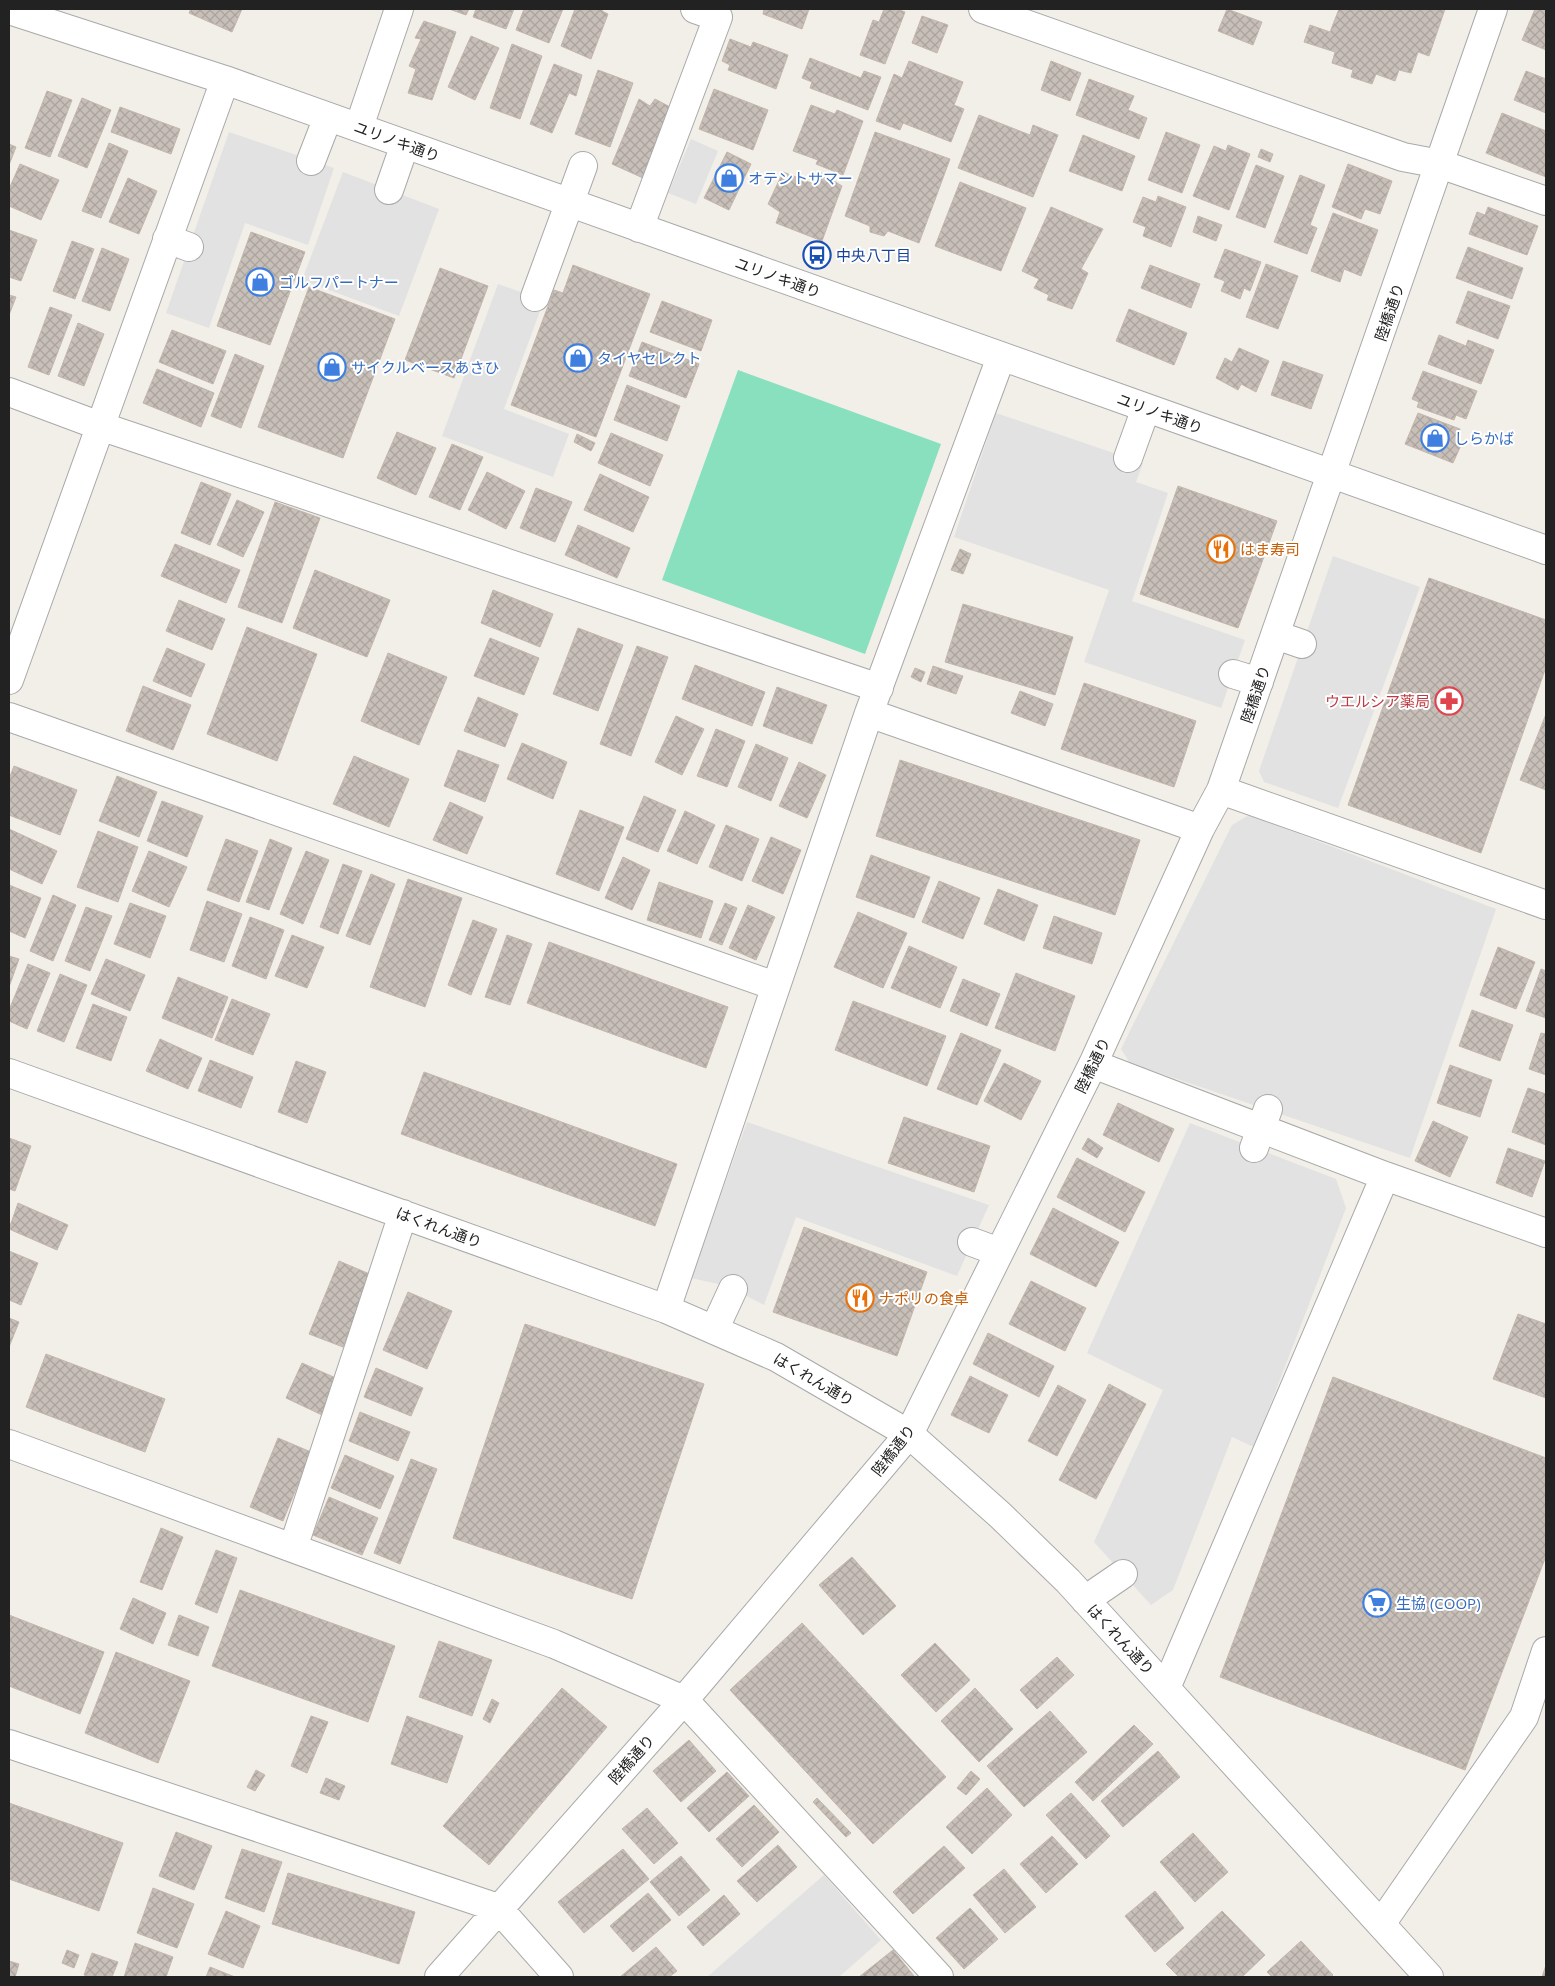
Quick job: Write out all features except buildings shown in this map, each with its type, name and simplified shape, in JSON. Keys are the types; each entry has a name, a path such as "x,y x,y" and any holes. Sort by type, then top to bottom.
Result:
{"street":[{"path":"359,127 399,9"},
{"path":"639,228 672,164 718,17 694,9"},
{"path":"983,9 1403,157 1440,164 1546,200"},
{"name":"陸橋通り","path":"439,1977 498,1908 684,1700 909,1434 1093,1064 1154,958 1200,829 1222,790 1494,9"},
{"name":"ユリノキ通り","path":"9,10 225,80 359,127 1546,550"},
{"path":"9,680 100,426 178,243 225,80"},
{"path":"311,161 328,117"},
{"path":"389,190 405,144"},
{"path":"535,297 583,166"},
{"path":"666,1309 869,713 976,447 1001,357"},
{"path":"9,392 100,426 879,688"},
{"path":"1128,458 1146,408"},
{"path":"1276,635 1302,644"},
{"path":"1233,674 1259,682"},
{"path":"869,713 1200,829"},
{"path":"9,717 775,986"},
{"path":"1222,790 1313,831 1546,905"},
{"path":"1093,1064 1385,1176 1546,1233"},
{"name":"はくれん通り","path":"9,1073 666,1309 776,1357 909,1434 1000,1515 1085,1600 1429,1977"},
{"path":"1166,1688 1317,1310 1385,1176"},
{"path":"293,1548 403,1214"},
{"path":"972,1242 999,1252"},
{"path":"714,1330 732,1289"},
{"path":"9,1444 554,1644 684,1700 853,1896 939,1977"},
{"path":"1085,1600 1123,1574"},
{"path":"1381,1924 1524,1717 1546,1651"},
{"path":"9,1744 498,1908 559,1977"}],"green space":[{"path":"738,370 941,444 865,654 662,580"}],"shaded area":[{"path":"229,132 334,168 308,245 245,223 209,328 166,313"},
{"path":"691,139 718,151 696,204 668,193"},
{"path":"343,172 439,209 399,316 302,280"},
{"path":"498,284 544,300 504,409 569,434 553,477 442,436"},
{"path":"996,413 1143,463 1136,482 1168,493 1132,601 1245,640 1221,708 1084,662 1109,590 954,537"},
{"path":"1333,556 1420,587 1338,808 1264,782 1259,771"},
{"path":"1249,815 1496,909 1410,1158 1130,1063 1121,1049 1232,825"},
{"path":"747,1122 989,1205 957,1276 796,1217 764,1305 727,1286 691,1278"},
{"path":"1190,1123 1336,1179 1346,1208 1254,1447 1232,1437 1173,1590 1151,1605 1094,1542 1163,1390 1087,1353"},
{"path":"824,1875 881,1940 839,1977 707,1977"}],"place":[{"name":"オテントサマー","path":"729,178"},
{"name":"中央八丁目","path":"817,255"},
{"name":"ゴルフパートナー","path":"260,282"},
{"name":"タイヤセレクト","path":"578,358"},
{"name":"サイクルベースあさひ","path":"332,367"},
{"name":"しらかば","path":"1435,438"},
{"name":"はま寿司","path":"1221,549"},
{"name":"ウエルシア薬局","path":"1449,701"},
{"name":"ナポリの食卓","path":"860,1298"},
{"name":"生協 (COOP)","path":"1377,1603"}]}
